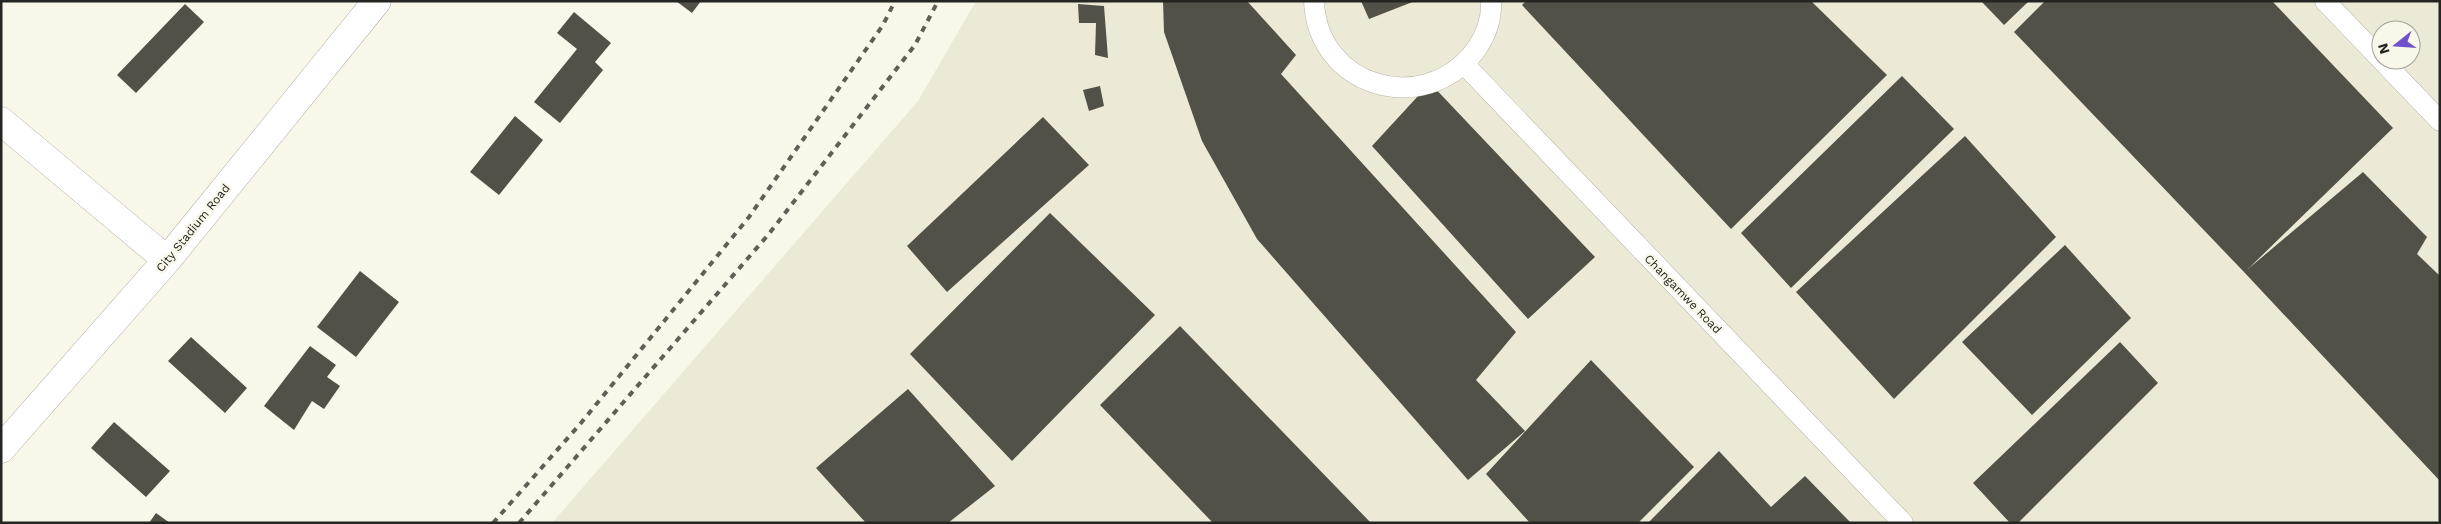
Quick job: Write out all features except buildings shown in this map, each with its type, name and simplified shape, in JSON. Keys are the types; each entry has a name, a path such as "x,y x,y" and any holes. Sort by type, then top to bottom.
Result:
{"street":[{"name":"City Stadium Road","path":"1,448 167,260 377,1"},
{"path":"1,121 167,260"}],"lane":[{"path":"1314,1 1320,32 1335,56 1357,75 1383,87 1412,88 1440,81 1464,64 1482,40 1492,11 1492,1"},
{"path":"2325,1 2440,121"},
{"name":"Changamwe Road","path":"1464,64 1903,523"}],"shaded area":[{"path":"976,1 2440,1 2440,523 552,523 918,101"}],"railway":[{"path":"493,523 581,423 749,217 883,25 895,1"},
{"path":"519,523 768,235 915,45 938,1"}]}
